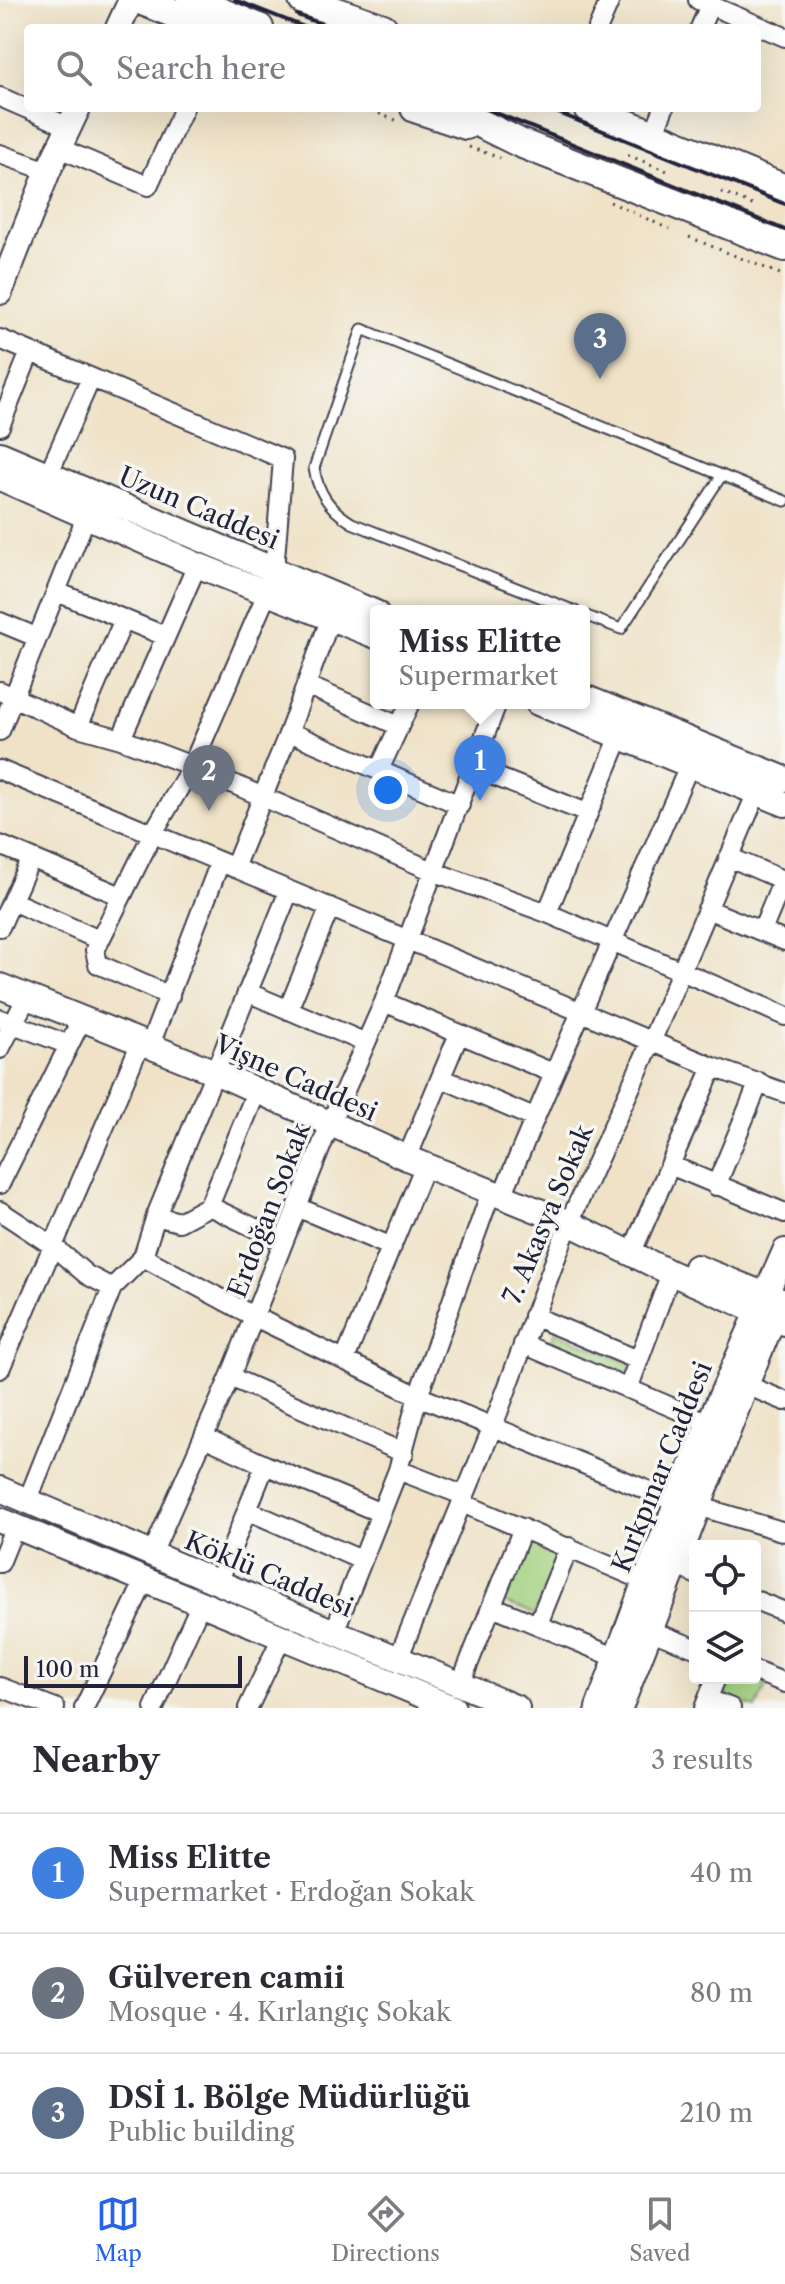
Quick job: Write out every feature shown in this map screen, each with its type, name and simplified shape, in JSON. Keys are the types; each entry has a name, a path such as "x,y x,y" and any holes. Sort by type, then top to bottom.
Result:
{"highway":[{"path":"140,0 201,24"},
{"path":"190,0 249,24"},
{"path":"303,0 372,24"},
{"path":"351,0 398,24"},
{"path":"455,112 516,153"},
{"path":"598,112 785,189"},
{"path":"412,116 785,247"}],"main road":[{"path":"120,24 131,0"},
{"path":"0,292 48,171 69,128"},
{"name":"Uzun Caddesi","path":"0,454 271,581 331,617 370,633"},
{"name":"Uzun Caddesi","path":"0,478 197,565 271,581 370,611"},
{"path":"590,699 785,779"},
{"path":"553,709 785,804"},
{"name":"Vişne Caddesi","path":"0,986 215,1072 416,1162 569,1223 635,1245 776,1306"},
{"name":"Vişne Caddesi","path":"569,1223 671,1273 776,1306"},
{"name":"Kırkpınar Caddesi","path":"598,1708 645,1581 746,1385 776,1306 785,1251"},
{"name":"Kırkpınar Caddesi","path":"620,1708 651,1631 685,1570 687,1504 709,1423 776,1306"},
{"name":"Köklü Caddesi","path":"0,1489 398,1659 456,1696"},
{"name":"Köklü Caddesi","path":"7,1523 282,1637 411,1700 456,1696 517,1708"}],"street":[{"path":"600,24 610,0"},
{"path":"701,24 704,3 754,24"},
{"path":"761,27 785,37"},
{"path":"0,97 24,108"},
{"path":"33,112 69,128 148,186 182,112"},
{"path":"653,135 662,112"},
{"path":"0,154 48,171"},
{"path":"0,339 283,459 271,581 192,766 153,833 95,950 98,964 170,996"},
{"path":"0,426 30,352"},
{"path":"48,475 91,378"},
{"path":"0,731 7,694 57,592 86,517"},
{"path":"121,739 197,565"},
{"path":"57,592 165,636"},
{"path":"0,1369 227,865 262,797 331,617"},
{"path":"78,727 124,619"},
{"path":"0,622 36,637"},
{"path":"306,685 399,726"},
{"path":"7,694 78,727 121,739 192,766 435,872 547,913 785,1016"},
{"path":"379,770 407,709"},
{"name":"Erdoğan Sokak","path":"152,1554 230,1377 330,1124 384,1002 495,709"},
{"path":"289,732 460,805"},
{"path":"547,913 620,736"},
{"path":"334,1632 401,1462 418,1396 496,1194 534,1118 690,764"},
{"path":"474,768 587,813"},
{"path":"0,770 713,1067 785,1093"},
{"name":"7. Akasya Sokak","path":"398,1659 493,1426 569,1223 652,1040 757,792"},
{"path":"0,845 121,896"},
{"path":"729,857 784,880 762,931"},
{"path":"0,927 31,858"},
{"path":"27,1502 112,1288 143,1257 156,1216 289,891"},
{"path":"12,901 99,940"},
{"path":"288,1010 330,907"},
{"path":"707,909 785,941"},
{"path":"247,992 366,1043"},
{"path":"0,1049 7,1022 27,997"},
{"path":"384,1002 553,1073"},
{"path":"0,1184 82,1019"},
{"path":"7,1022 69,1045"},
{"path":"345,1359 392,1247 441,1078 459,1034"},
{"path":"635,1245 713,1067"},
{"path":"441,1078 534,1118"},
{"path":"716,1186 759,1082"},
{"path":"156,1216 179,1222 209,1206 257,1090"},
{"path":"670,1165 785,1213"},
{"path":"209,1206 282,1241"},
{"path":"297,1207 392,1247"},
{"path":"0,1211 53,1246 87,1275 112,1288"},
{"path":"143,1257 255,1317 418,1396 687,1504 783,1525"},
{"path":"628,1389 671,1273"},
{"path":"533,1316 638,1360"},
{"path":"523,1344 709,1423"},
{"path":"230,1377 401,1462 464,1499 645,1581"},
{"path":"746,1385 785,1401"},
{"path":"204,1437 381,1513"},
{"path":"218,1583 265,1465"},
{"path":"247,1510 361,1560"},
{"path":"1,1559 7,1523"},
{"path":"456,1696 523,1528"},
{"path":"538,1624 569,1547"},
{"path":"84,1708 145,1580"},
{"path":"761,1602 785,1612"},
{"path":"154,1708 201,1603"},
{"path":"492,1606 617,1658"},
{"path":"651,1631 689,1646"},
{"path":"248,1708 282,1637"},
{"path":"761,1673 785,1683"},
{"path":"714,1684 706,1703 731,1708"},
{"path":"0,1687 55,1708"}],"lane":[{"path":"560,605 352,523 327,502 318,486 314,468 362,329 785,501"},
{"path":"590,617 621,629 722,475"}],"path":[{"path":"388,112 412,116"},
{"path":"467,146 516,153"},
{"path":"628,155 667,171"},
{"path":"721,192 757,207"},
{"path":"610,202 669,229"},
{"path":"689,237 785,276"}],"green space":[{"path":"555,1332 632,1364 625,1383 547,1351"},
{"path":"528,1539 560,1552 535,1614 503,1602"},
{"path":"761,1681 767,1684 756,1708 720,1694 724,1684 761,1684"}],"railway":[{"path":"235,0 297,24"},
{"path":"297,15 321,24"},
{"path":"494,112 785,230"},
{"path":"556,112 785,204"}],"place":[{"name":"DSİ 1. Bölge Müdürlüğü","path":"600,379"},
{"name":"Miss Elitte","path":"480,801"},
{"name":"Gülveren camii","path":"209,811"}]}
